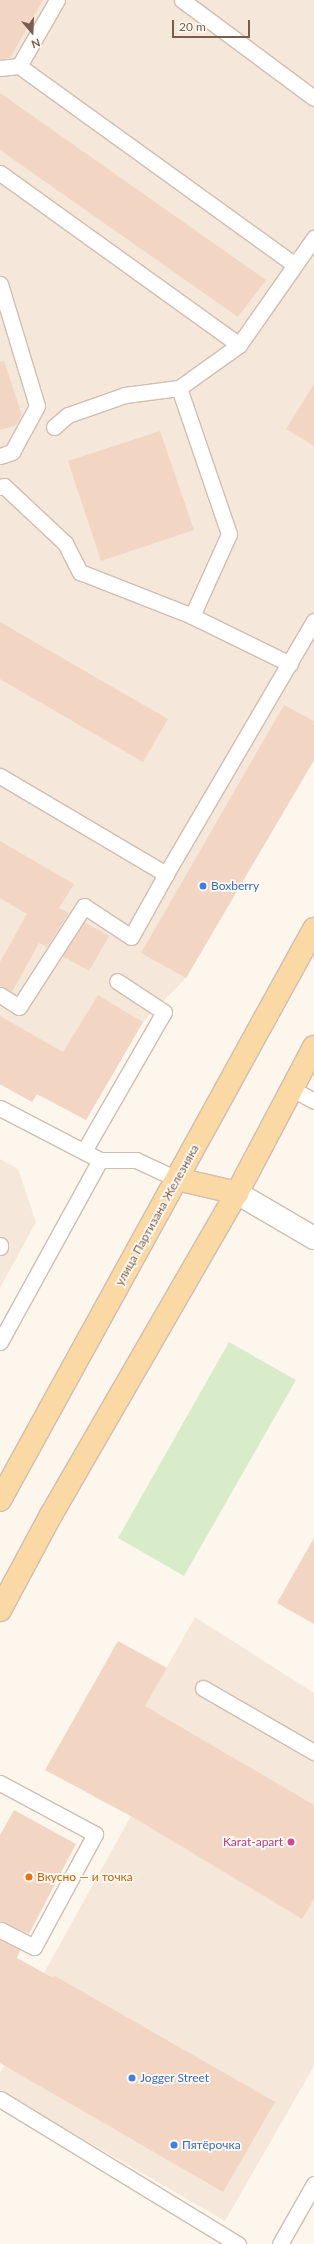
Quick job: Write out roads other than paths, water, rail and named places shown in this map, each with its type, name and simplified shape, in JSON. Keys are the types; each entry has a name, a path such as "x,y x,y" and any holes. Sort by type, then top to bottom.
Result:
{"main road":[{"name":"улица Партизана Железняка","path":"0,1500 314,929"},
{"path":"0,1610 51,1515 237,1193 290,1088 314,1047"},
{"path":"177,1179 237,1193 314,1238"}],"lane":[{"path":"19,66 57,0"},
{"path":"182,0 314,98"},
{"path":"0,68 19,66 295,264"},
{"path":"0,173 239,345"},
{"path":"54,427 68,415 125,395 178,388 239,345 314,238"},
{"path":"0,284 37,406 12,452 0,456"},
{"path":"178,388 229,534 192,616"},
{"path":"0,486 4,486 65,544 80,572 192,616 290,664"},
{"path":"0,995 19,1007 84,906 131,937 166,874 314,621"},
{"path":"0,776 166,874"},
{"path":"84,1151 164,1012 118,981"},
{"path":"290,1088 314,1101"},
{"path":"0,1108 100,1160 136,1160 177,1179"},
{"path":"0,1342 100,1160"},
{"path":"203,1688 314,1752"},
{"path":"0,1783 95,1834 34,1946 0,1930"},
{"path":"0,2099 238,2244"},
{"path":"280,2244 314,2184"}],"place":[{"name":"Boxberry","path":"203,886"},
{"name":"Karat-apart","path":"291,1842"},
{"name":"Вкусно — и точка","path":"29,1877"},
{"name":"Jogger Street","path":"132,2078"},
{"name":"Пятёрочка","path":"174,2145"}]}
